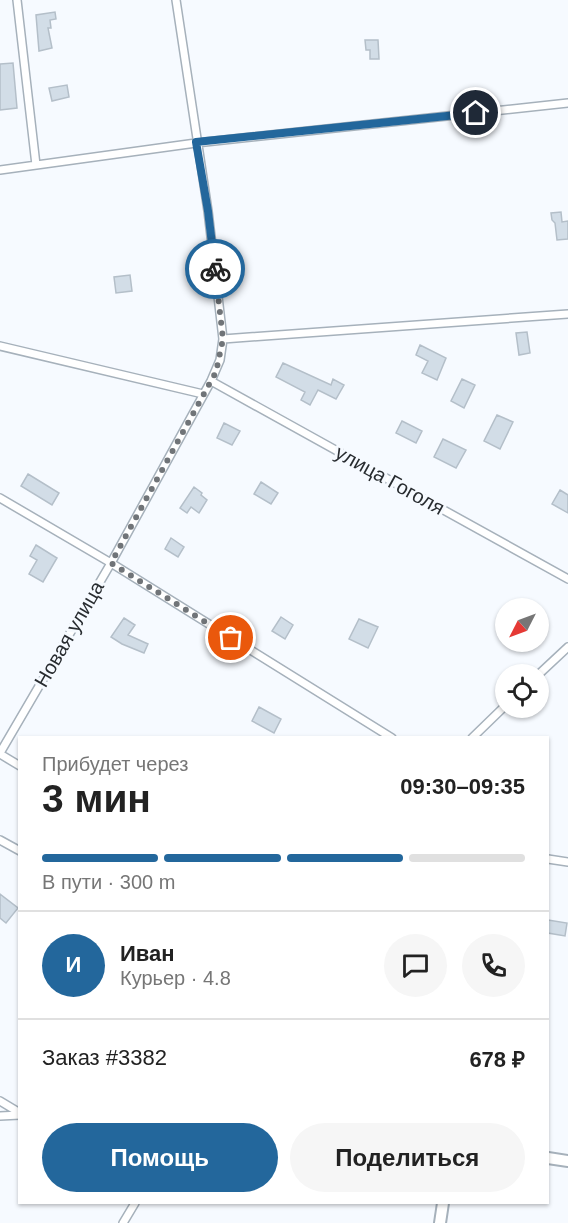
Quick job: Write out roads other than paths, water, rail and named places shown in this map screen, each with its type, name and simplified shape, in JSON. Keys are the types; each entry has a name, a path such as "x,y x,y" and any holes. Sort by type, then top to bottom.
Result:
{"main road":[{"path":"549,1158 568,1161"},
{"path":"440,1223 443,1204"}],"street":[{"path":"17,0 36,165"},
{"name":"Новая улица","path":"0,753 111,563 211,381 220,360 223,339 208,211 176,0"},
{"path":"0,170 196,142 568,103"},
{"path":"223,339 568,314"},
{"path":"0,346 203,394"},
{"name":"улица Гоголя","path":"211,381 568,579"},
{"path":"0,498 111,563 389,736"},
{"path":"549,665 568,647"},
{"path":"474,736 495,716"},
{"path":"0,753 18,765"},
{"path":"0,840 18,850"},
{"path":"549,859 568,862"},
{"path":"0,1101 18,1113"},
{"path":"0,1116 18,1114"},
{"path":"123,1223 134,1204"}]}
